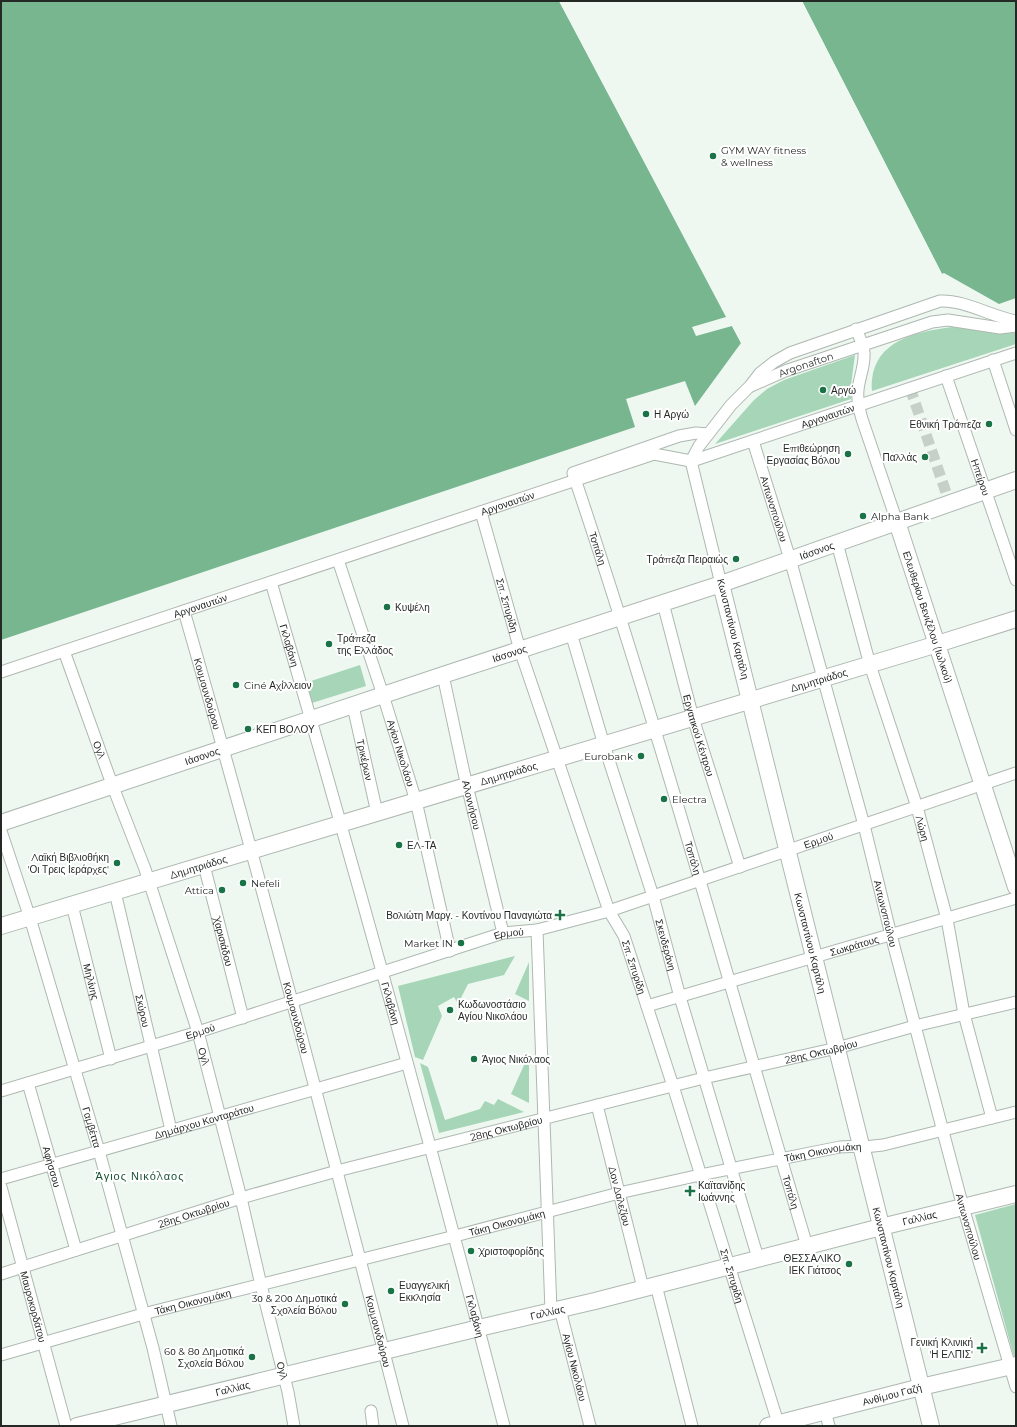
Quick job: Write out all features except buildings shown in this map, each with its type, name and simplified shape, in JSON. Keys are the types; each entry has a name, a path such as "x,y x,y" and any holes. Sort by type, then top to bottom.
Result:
{"main road":[{"name":"Ιάσονος","path":"1,823 113,787 443,675 721,584 1016,480"},
{"name":"Ελευθερίου Βενιζέλου (Ιωλκού)","path":"897,522 1016,887"},
{"name":"Κωνσταντίνου Καρτάλη","path":"721,584 931,1426"},
{"name":"Δημητριάδος","path":"1,926 870,665 1016,619"},
{"name":"Γαλλίας","path":"77,1426 556,1310 1016,1194"},
{"name":"Ανθίμου Γαζή","path":"776,1425 827,1419 921,1387 1013,1365"}],"street":[{"path":"691,461 708,434 731,404 760,374 790,353 940,301 959,302 984,312 1016,321"},
{"name":"Argonafton","path":"750,386 785,371 932,322 948,320 1000,328 1016,326"},
{"path":"856,329 863,345"},
{"name":"Ελευθερίου Βενιζέλου (Ιωλκού)","path":"863,345 864,359 858,390 858,405 897,522"},
{"name":"Αργοναυτών","path":"575,477 654,454 691,461 1016,352"},
{"path":"993,360 1016,430"},
{"name":"Ηπείρου","path":"946,376 1016,580"},
{"name":"Αργοναυτών","path":"1,672 481,512 679,436 696,433 708,434"},
{"name":"Αντωνοπούλου","path":"753,441 790,559 864,825 891,935 943,1130 964,1207 1013,1365 1016,1387"},
{"name":"Κωνσταντίνου Καρτάλη","path":"691,461 721,584"},
{"name":"Τοπάλη","path":"575,477 620,617 807,1246"},
{"name":"Σπ. Σπυρίδη","path":"481,512 520,650 556,759 609,911 624,936 673,1086 729,1266 776,1425"},
{"name":"Λώρη","path":"837,543 870,665 917,807 947,919 964,1014 992,1118"},
{"name":"Αγίου Νικολάου","path":"338,560 383,695 416,801 450,951"},
{"name":"Γκλαβάνη","path":"271,582 431,1146 504,1426"},
{"name":"Εργατικού Κέντρου","path":"663,603 694,718 740,867"},
{"name":"Κουμουνδούρου","path":"184,611 224,749 292,1002 403,1426"},
{"name":"Σκενδεράνη","path":"570,633 604,745 653,896 680,997 758,1258"},
{"name":"Ογλ","path":"64,651 149,882 198,1032 242,1198 261,1285 284,1376 294,1426"},
{"name":"Αλοννήσου","path":"443,675 467,786 503,933"},
{"name":"Τρικέρων","path":"353,706 377,813"},
{"name":"Ερμού","path":"1,1091 243,1018 503,933 537,930 609,911 1016,774"},
{"name":"Γαμβέττα","path":"1,831 30,918 100,1151 171,1426"},
{"name":"Χαρισιάδου","path":"204,865 243,1018"},
{"name":"Σκύρου","path":"115,892 150,1047 171,1130"},
{"name":"Σωκράτους","path":"647,1006 1016,898"},
{"name":"Μηλίνης","path":"72,905 111,1058"},
{"name":"Αγίου Νικολάου","path":"537,930 548,1211 556,1310 590,1426"},
{"name":"28ης Οκτωβρίου","path":"1,1274 242,1198 337,1171 704,1078 837,1048 915,1026 1016,1002"},
{"name":"Δημάρχου Κονταράτου","path":"1,1179 407,1063"},
{"name":"Αφήσσου","path":"28,1083 76,1250"},
{"name":"Δον Δαλεζίου","path":"597,1105 619,1193 692,1426"},
{"name":"Τάκη Οικονομάκη","path":"1,1355 143,1314 455,1236 619,1193 731,1168 840,1147 883,1145 1016,1112"},
{"name":"Μαυροκορδάτου","path":"1,1187 66,1426"},
{"path":"371,1411 373,1426"}],"shaded area":[{"path":"1,1 559,1 741,343 695,406 685,381 626,399 635,427 1,640"},
{"path":"802,1 1016,1 1016,298 999,304 944,273 942,274"},
{"path":"952,327 1016,333 1016,344 872,391 873,373 877,361 884,352 894,344 904,338 916,334"},
{"path":"855,355 851,385 851,399 715,444 754,400 767,389 784,380"},
{"path":"360,665 366,686 312,703 305,683"},
{"path":"515,956 504,975 468,984 458,1004 454,997 438,1006 442,1016 423,1060 415,1057 398,986"},
{"path":"529,962 529,1001 515,994"},
{"path":"529,1054 529,1103 511,1094"},
{"path":"420,1063 428,1067 445,1120 480,1109 485,1101 494,1105 498,1099 524,1112 439,1133"},
{"path":"1016,1204 1016,1356 1014,1357 975,1215"}],"pier":[{"path":"559,1 561,1 743,342 741,343 732,326 696,336 692,327 726,317"},
{"path":"800,1 802,1 942,274 940,275"}],"tunnel":[{"path":"910,388 950,504"}],"place":[{"name":"GYM WAY fitness & wellness","path":"713,156"},
{"name":"Αργώ","path":"823,390"},
{"name":"Η Αργώ","path":"646,414"},
{"name":"Εθνική Τράπεζα","path":"989,424"},
{"name":"Επιθεώρηση Εργασίας Βόλου","path":"848,454"},
{"name":"Παλλάς","path":"925,457"},
{"name":"Alpha Bank","path":"863,516"},
{"name":"Τράπεζα Πειραιώς","path":"736,559"},
{"name":"Κυψέλη","path":"387,607"},
{"name":"Τράπεζα της Ελλάδος","path":"329,644"},
{"name":"Ciné Αχίλλειον","path":"236,685"},
{"name":"ΚΕΠ ΒΟΛΟΥ","path":"248,729"},
{"name":"Eurobank","path":"641,756"},
{"name":"Electra","path":"664,799"},
{"name":"ΕΛ-ΤΑ","path":"399,845"},
{"name":"Λαϊκή Βιβλιοθήκη 'Οι Τρεις Ιεράρχες'","path":"117,863"},
{"name":"Nefeli","path":"243,883"},
{"name":"Attica","path":"222,890"},
{"name":"Βολιώτη Μαργ. - Κοντίνου Παναγιώτα","path":"560,915"},
{"name":"Market IN","path":"461,943"},
{"name":"Κωδωνοστάσιο Αγίου Νικολάου","path":"450,1010"},
{"name":"Άγιος Νικόλαος","path":"474,1059"},
{"name":"Καϊτανίδης Ιωάννης","path":"690,1191"},
{"name":"Χριστοφορίδης","path":"471,1251"},
{"name":"ΘΕΣΣΑΛΙΚΟ ΙΕΚ Γιάτσος","path":"849,1264"},
{"name":"Ευαγγελική Εκκλησία","path":"391,1291"},
{"name":"3ο & 20ο Δημοτικά Σχολεία Βόλου","path":"345,1304"},
{"name":"Γενική Κλινική 'Η ΕΛΠΙΣ'","path":"982,1348"},
{"name":"6ο & 8ο Δημοτικά Σχολεία Βόλου","path":"252,1357"}],"district":[{"name":"Άγιος Νικόλαος","path":"140,1176"}]}
